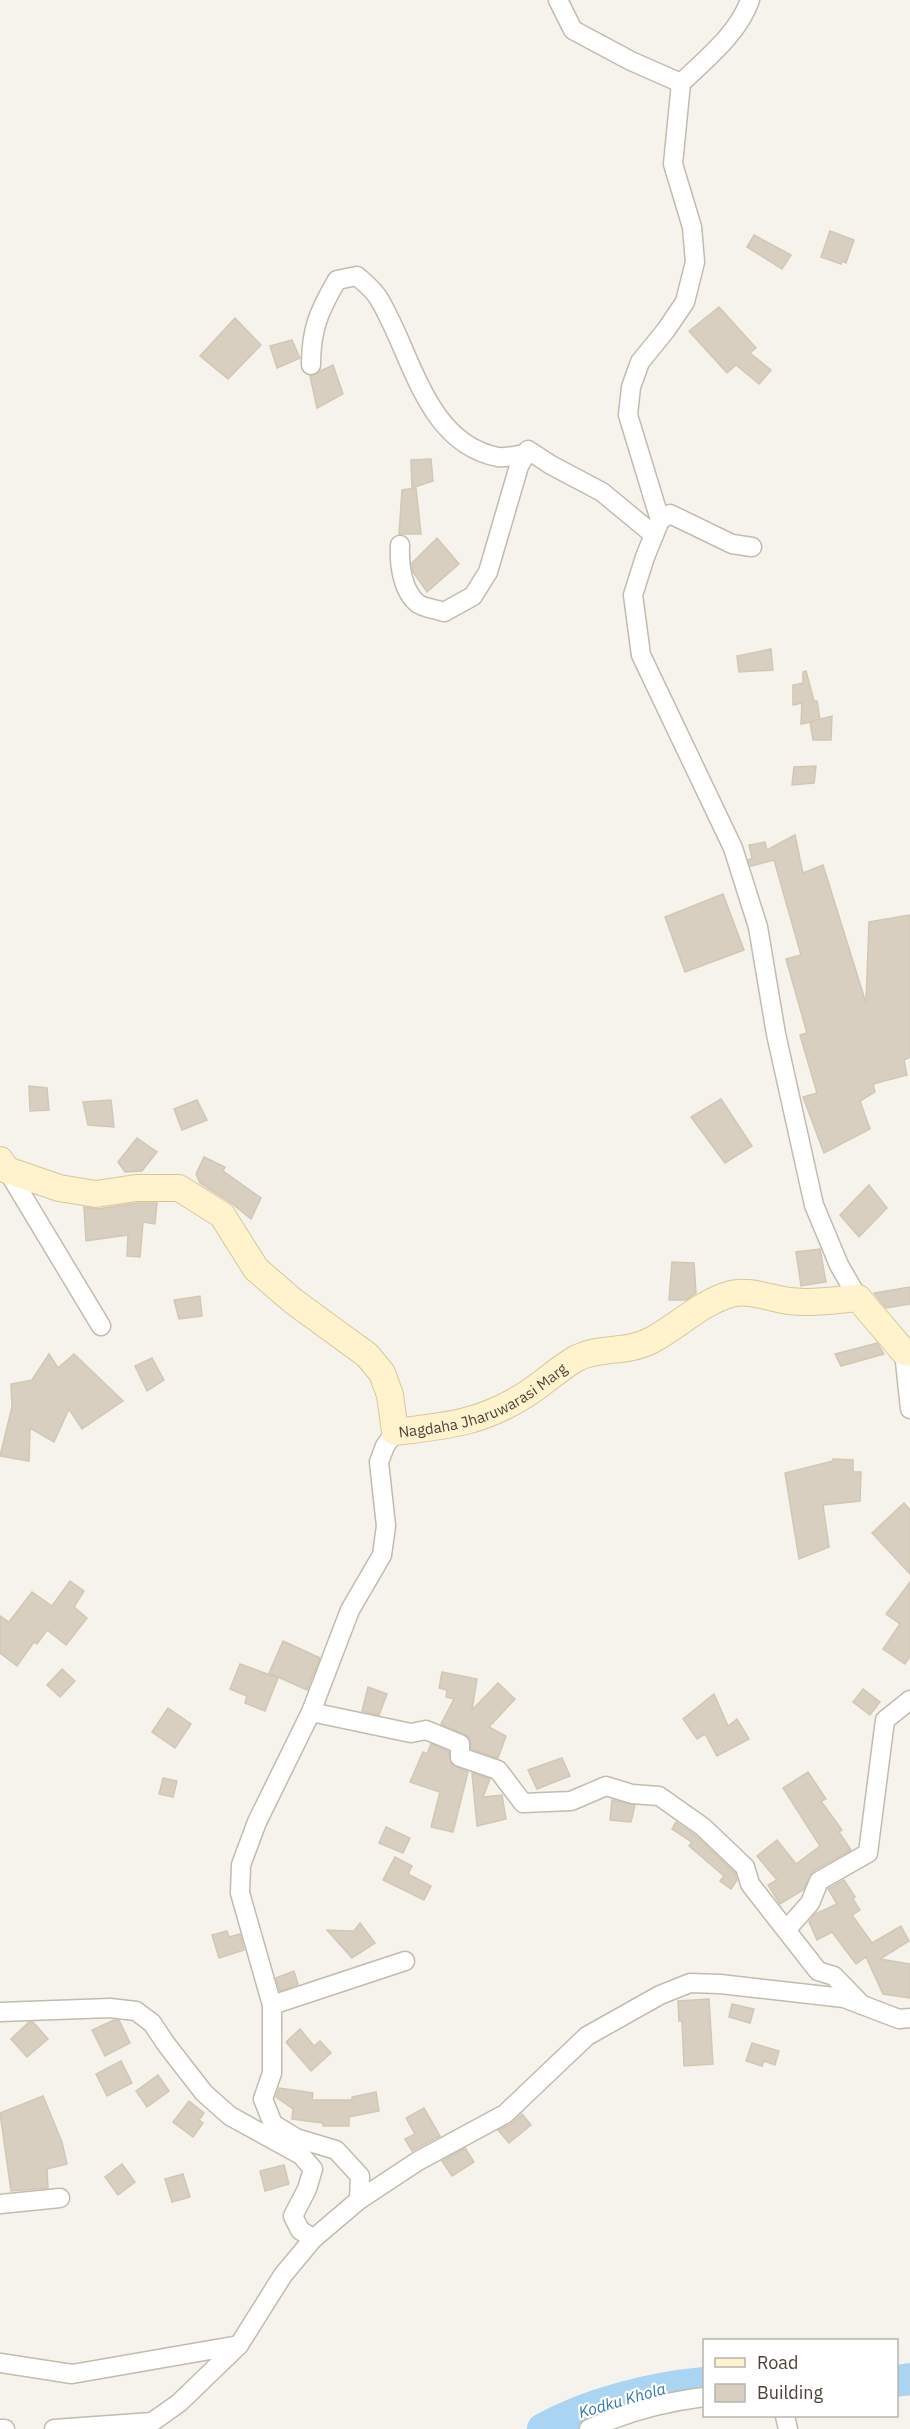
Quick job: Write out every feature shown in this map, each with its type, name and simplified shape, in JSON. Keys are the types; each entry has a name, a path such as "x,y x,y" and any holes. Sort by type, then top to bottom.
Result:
{"street":[{"path":"558,0 573,30 631,61 681,83"},
{"path":"657,527 628,415 631,387 640,362 685,302 695,262 693,227 673,164 681,83 728,38 747,9 750,0"},
{"path":"311,365 311,338 324,303 337,280 357,276 378,297 432,408 452,432 470,448 500,458 525,454"},
{"path":"400,545 399,559 406,588 418,603 444,612 472,596 488,572 519,466 528,450 602,492 657,527"},
{"path":"752,547 732,544 670,514 657,527 633,595 641,655 733,848 758,927 776,1034 814,1205 839,1265 858,1298 907,1353 910,1409"},
{"path":"3,1165 101,1326"},
{"name":"Nagdaha Jharuwarasi Marg","path":"3,1165 58,1188 96,1194 136,1188 179,1188 222,1215 256,1269 293,1301 367,1355 382,1373 390,1395 395,1432 455,1425 495,1413 526,1395 577,1359 597,1352 629,1350 652,1340 709,1304 732,1294 755,1294 789,1301 816,1302 858,1298"},
{"path":"359,2200 360,2176 336,2150 296,2138 273,2124 262,2099 272,2073 272,2006 240,1893 241,1865 257,1822 311,1712 350,1610 382,1555 386,1526 379,1462 385,1446 395,1432"},
{"path":"787,1929 810,1903 819,1881 868,1853 885,1720 910,1700"},
{"path":"311,1712 411,1733 426,1730 460,1744 460,1757 498,1770 523,1803 571,1801 606,1786 632,1794 659,1796 703,1827 745,1867 750,1884 818,1971 834,1976 862,2005"},
{"path":"272,2006 405,1961"},
{"path":"54,2429 152,2422 179,2403 239,2345 283,2275 313,2239 359,2200 418,2161 505,2114 587,2036 660,1995 690,1983 720,1984 844,1998 899,2019 910,2018"},
{"path":"0,2012 110,2008 136,2011 152,2023 165,2044 204,2093 230,2116 301,2155 313,2169 307,2189 293,2216 300,2230 313,2239"},
{"path":"0,2204 60,2198"},
{"path":"0,2363 72,2374 239,2345"},
{"path":"589,2429 617,2416 672,2401 703,2397"},
{"path":"0,2429 5,2429"}],"building":[{"path":"830,231 854,240 846,263 842,261 841,264 821,257"},
{"path":"754,235 791,255 782,269 747,247"},
{"path":"719,307 756,348 750,353 771,370 759,384 736,365 727,373 689,331"},
{"path":"235,318 261,345 228,379 200,356"},
{"path":"292,340 300,358 277,368 270,346"},
{"path":"333,365 343,394 317,408 310,376"},
{"path":"431,459 433,481 412,488 411,460"},
{"path":"416,488 421,534 399,534 402,490"},
{"path":"437,538 459,564 427,592 413,572 412,563"},
{"path":"771,649 773,670 739,672 737,656"},
{"path":"806,671 814,701 817,701 820,720 801,724 802,703 793,705 793,685 803,683 803,672"},
{"path":"832,716 831,740 813,740 810,722"},
{"path":"816,766 814,783 792,785 794,767"},
{"path":"795,835 803,873 823,865 866,1003 869,922 910,915 910,1057 904,1060 907,1075 873,1084 875,1092 860,1101 870,1129 824,1153 803,1097 817,1093 800,1035 807,1033 786,959 801,955 774,860 751,866 748,860 752,858 749,845 765,842 767,850"},
{"path":"723,894 744,950 685,972 665,917"},
{"path":"29,1086 47,1088 49,1110 30,1111"},
{"path":"721,1099 752,1146 725,1163 691,1117"},
{"path":"111,1100 114,1127 88,1125 83,1102"},
{"path":"197,1100 207,1120 182,1130 174,1109"},
{"path":"137,1138 157,1152 142,1171 125,1172 118,1162"},
{"path":"204,1157 225,1167 223,1171 261,1198 251,1219 200,1183 196,1174"},
{"path":"869,1185 887,1208 859,1237 840,1215"},
{"path":"137,1203 157,1203 155,1224 143,1222 140,1257 127,1256 128,1235 86,1241 84,1207 98,1209"},
{"path":"820,1249 826,1282 801,1286 796,1252"},
{"path":"672,1262 694,1263 696,1293 686,1300 669,1300"},
{"path":"910,1287 910,1304 886,1308 874,1293"},
{"path":"200,1296 202,1316 179,1319 174,1300"},
{"path":"877,1343 884,1354 841,1366 835,1354"},
{"path":"49,1354 58,1368 74,1354 123,1401 82,1429 69,1409 54,1442 30,1428 29,1461 0,1456 12,1407 11,1384 32,1380"},
{"path":"152,1358 164,1380 147,1391 135,1366"},
{"path":"833,1459 853,1460 853,1472 861,1472 860,1501 823,1505 829,1547 799,1559 785,1473 833,1461"},
{"path":"904,1503 910,1510 910,1574 872,1533"},
{"path":"70,1581 84,1591 74,1607 87,1618 66,1645 47,1630 37,1644 34,1642 17,1666 0,1653 0,1616 9,1622 32,1592 52,1606"},
{"path":"910,1582 910,1656 905,1664 883,1649 900,1624 886,1614"},
{"path":"283,1641 320,1658 307,1690 269,1673"},
{"path":"240,1664 278,1678 265,1711 245,1703 247,1696 230,1689"},
{"path":"62,1669 75,1681 60,1697 47,1685"},
{"path":"442,1672 477,1679 472,1710 498,1683 515,1699 489,1727 506,1736 498,1758 471,1749 469,1737 441,1724 454,1699 446,1697 447,1690 439,1688"},
{"path":"368,1687 387,1694 379,1715 362,1711"},
{"path":"863,1689 880,1702 870,1715 853,1702"},
{"path":"714,1694 728,1726 737,1719 749,1739 717,1756 705,1734 697,1739 683,1719"},
{"path":"168,1708 191,1724 175,1748 152,1732"},
{"path":"431,1744 449,1752 451,1764 468,1772 453,1832 431,1827 440,1792 410,1782 423,1752 427,1754"},
{"path":"562,1758 570,1776 537,1789 528,1770"},
{"path":"808,1772 826,1799 821,1801 842,1830 839,1832 851,1850 813,1871 803,1890 780,1904 768,1885 777,1880 757,1856 777,1840 796,1864 820,1846 783,1788"},
{"path":"472,1773 490,1779 483,1797 502,1795 506,1819 477,1826"},
{"path":"163,1778 177,1781 173,1797 159,1794"},
{"path":"612,1800 635,1805 631,1822 610,1820"},
{"path":"676,1822 696,1836 735,1873 737,1880 731,1889 720,1881 724,1876 689,1846 692,1842 672,1829"},
{"path":"386,1827 410,1838 403,1853 379,1843"},
{"path":"395,1857 412,1866 408,1874 431,1886 424,1900 383,1880"},
{"path":"844,1880 860,1910 852,1915 872,1943 901,1926 909,1941 880,1959 910,1964 910,1998 883,1994 866,1957 856,1964 832,1932 817,1940 809,1922 815,1914 837,1904 828,1889"},
{"path":"360,1923 375,1943 352,1958 327,1930 354,1931"},
{"path":"227,1931 229,1937 240,1934 244,1950 219,1958 212,1935"},
{"path":"294,1971 298,1984 280,1991 276,1978"},
{"path":"709,1999 713,2064 684,2066 682,2021 679,2021 678,2001"},
{"path":"732,2004 754,2009 750,2023 729,2017"},
{"path":"119,2020 130,2043 105,2056 92,2030"},
{"path":"29,2022 33,2022 48,2039 27,2057 11,2039"},
{"path":"300,2029 314,2046 320,2041 331,2053 311,2071 286,2042"},
{"path":"752,2043 779,2051 775,2065 764,2061 762,2066 746,2061"},
{"path":"121,2061 132,2083 107,2096 96,2074"},
{"path":"158,2075 169,2091 147,2107 136,2091"},
{"path":"279,2088 313,2093 312,2100 352,2100 352,2097 376,2092 379,2111 349,2117 349,2126 323,2126 323,2123 292,2119 293,2109 276,2097"},
{"path":"43,2096 62,2142 67,2164 47,2169 48,2188 11,2191 0,2113"},
{"path":"189,2101 204,2113 199,2120 203,2123 193,2137 173,2122"},
{"path":"424,2108 440,2136 412,2151 405,2139 415,2134 406,2118"},
{"path":"522,2114 531,2125 509,2143 498,2130 511,2124"},
{"path":"465,2148 474,2162 452,2176 442,2161"},
{"path":"122,2164 135,2182 118,2195 105,2177"},
{"path":"284,2165 289,2184 265,2191 260,2171"},
{"path":"183,2174 190,2197 172,2202 165,2179"}],"waterway":[{"name":"Kodku Khola","path":"898,2381 910,2379"},
{"name":"Kodku Khola","path":"543,2429 601,2404 621,2398 703,2383"}]}
